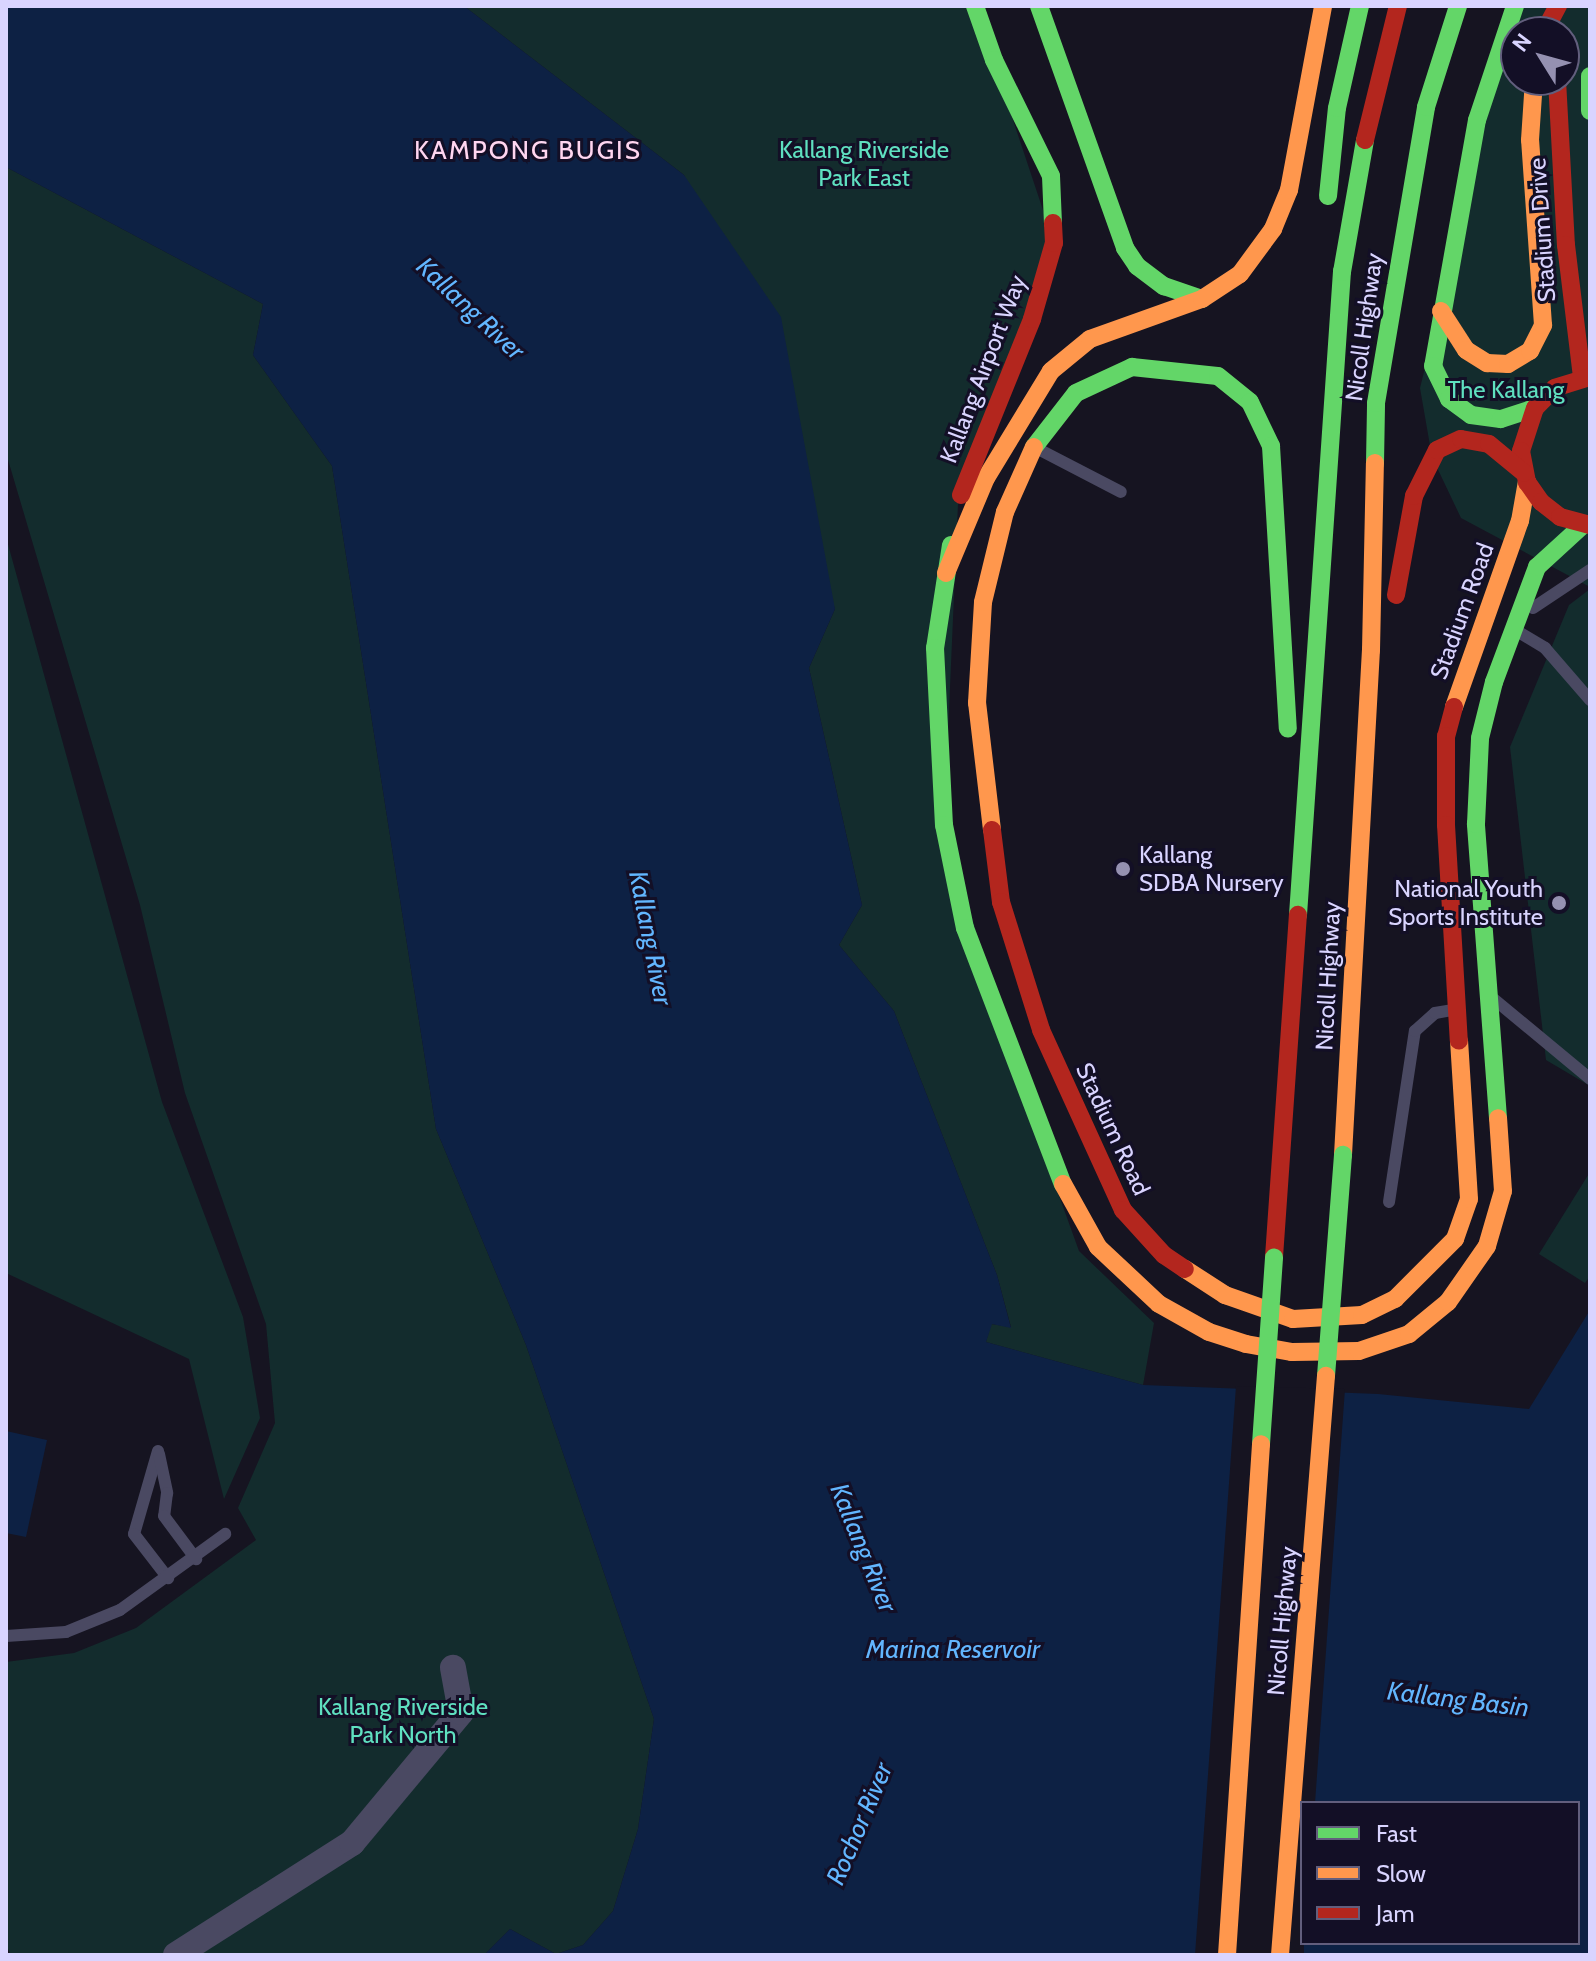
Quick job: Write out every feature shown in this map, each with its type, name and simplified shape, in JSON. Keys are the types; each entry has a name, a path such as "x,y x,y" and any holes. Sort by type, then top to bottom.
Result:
{"main road":[{"name":"Kallang Airport Way","path":"946,573 958,504 1032,319 1054,243 1051,176 994,60 975,6"},
{"path":"1039,6 1061,58 1071,100 1125,248 1137,266 1164,286 1202,299"},
{"path":"1323,6 1289,190 1273,229 1240,274 1202,299 1090,339 1051,371 986,478 946,573 935,648 937,742 944,825 965,928 1056,1171 1098,1247 1159,1304 1209,1332 1292,1352 1359,1351 1409,1334 1448,1302 1487,1246 1503,1191 1476,824 1480,738 1537,567 1587,525"},
{"path":"1342,272 1327,205 1337,108 1360,6"},
{"name":"Nicoll Highway","path":"1227,1955 1289,1048 1297,870 1315,669 1342,272 1371,109 1398,6"},
{"name":"Nicoll Highway","path":"1280,1955 1343,1155 1371,650 1376,403 1426,107 1458,6"},
{"path":"1515,6 1477,120 1433,366 1449,399 1471,415 1501,419 1535,408"},
{"path":"1590,76 1590,111"},
{"path":"1441,311 1466,350 1487,363 1508,364 1530,351 1543,325 1530,140 1533,96"},
{"name":"Stadium Drive","path":"1535,408 1555,388 1586,377 1566,245 1558,96"},
{"path":"1051,176 1071,170 1077,160 1071,100"},
{"name":"Stadium Road","path":"1297,870 1271,446 1250,402 1218,376 1132,367 1076,393 1034,447 1005,512 983,602 977,703 1001,902 1041,1030 1123,1210 1164,1255 1225,1295 1293,1319 1362,1315 1395,1299 1455,1239 1469,1199 1460,1008 1446,825 1446,736 1520,521 1526,477"},
{"path":"1526,477 1524,428 1535,408"},
{"path":"1371,650 1386,629 1414,496 1437,450 1461,439 1489,444 1526,477 1560,517 1587,525"}],"street":[{"path":"176,1955 352,1843 461,1712 453,1668"}],"lane":[{"path":"1034,447 1121,492"},
{"path":"1590,570 1516,624 1545,648 1590,700"},
{"path":"1489,995 1590,1079"},
{"path":"1389,1202 1415,1031 1435,1013 1460,1008"},
{"path":"168,1578 134,1534 158,1451 167,1493 164,1516 196,1559"},
{"path":"6,1636 66,1632 120,1610 196,1559 225,1534"}],"green space":[{"name":"Kallang Riverside Park East","path":"464,6 975,6 1054,243 958,504 944,825 1040,1143 1079,1251 1154,1323 1143,1385 986,1342 991,1324 1011,1327 997,1275 894,1011 839,945 862,905 809,668 835,609 684,175"},
{"name":"The Kallang","path":"1515,6 1590,6 1590,587 1461,518 1432,457 1420,388 1500,66 1500,96 1580,96 1580,16 1513,16"},
{"name":"Kallang Riverside Park North","path":"6,167 263,304 253,355 332,466 436,1129 526,1345 654,1719 638,1829 613,1911 583,1945 556,1954 510,1929 484,1955 11,1955 6,1945 6,1662 74,1653 136,1628 256,1540 238,1508 275,1423 266,1324 185,1093 140,905 6,453"},
{"path":"6,537 162,1102 243,1317 260,1418 224,1499 189,1359 6,1273"},
{"name":"National Youth Sports Institute","path":"1590,589 1590,1086 1546,1060 1510,747 1569,605"},
{"path":"1590,1172 1590,1276 1585,1283 1539,1254"}],"water":[{"name":"Marina Reservoir","path":"6,6 464,6 684,175 781,317 835,609 809,668 862,905 839,945 894,1011 997,1275 1011,1328 992,1324 986,1342 1143,1385 1378,1394 1529,1409 1590,1310 1590,1955 484,1955 510,1929 556,1954 583,1945 613,1911 638,1829 654,1719 526,1345 436,1129 332,466 253,355 263,304 6,167"},
{"path":"6,1431 47,1440 26,1537 6,1533"}],"pier":[{"path":"1236,1386 1345,1389 1315,1801 1300,1801 1300,1945 1304,1945 1304,1955 1195,1955"}],"traffic: fast":[{"path":"975,6 994,60 1051,176 1053,223"},
{"path":"1039,6 1125,248 1137,266 1164,286 1202,299"},
{"path":"1328,196 1337,108 1360,6"},
{"path":"1375,463 1376,403 1426,107 1458,6"},
{"path":"1515,6 1477,120 1433,366 1449,399 1471,415 1501,419 1535,408"},
{"path":"1590,76 1590,111"},
{"path":"1298,915 1342,272 1365,140"},
{"path":"1034,447 1076,393 1132,367 1218,376 1250,402 1271,446 1288,728"},
{"path":"1498,1118 1476,824 1480,738 1494,682 1537,567 1583,525"},
{"path":"951,545 935,648 944,825 965,928 1063,1184"},
{"path":"1326,1376 1343,1155"},
{"path":"1261,1444 1274,1257"}],"traffic: slow":[{"path":"946,573 986,478 1051,371 1090,339 1202,299 1240,274 1273,229 1289,190 1323,6"},
{"path":"1441,311 1466,350 1487,363 1508,364 1530,351 1543,325 1530,140 1533,96"},
{"path":"992,830 977,703 983,602 1005,512 1034,447"},
{"path":"1343,1155 1371,650 1375,463"},
{"path":"1454,707 1520,521 1527,482"},
{"path":"1185,1269 1225,1295 1293,1319 1362,1315 1395,1299 1455,1239 1469,1199 1459,1041"},
{"path":"1063,1184 1098,1247 1159,1304 1209,1332 1246,1344 1292,1352 1359,1351 1409,1334 1448,1302 1487,1246 1503,1191 1498,1118"},
{"path":"1280,1955 1326,1376"},
{"path":"1227,1955 1261,1444"}],"traffic: jam":[{"path":"1365,140 1398,6"},
{"path":"1553,16 1558,6"},
{"path":"1558,96 1566,245 1582,377"},
{"path":"961,495 1032,319 1054,243 1053,223"},
{"path":"1590,377 1555,388 1535,408 1521,451 1527,482 1541,502 1560,517 1590,525"},
{"path":"1396,595 1414,496 1437,450 1461,439 1489,444 1524,473"},
{"path":"1454,707 1446,736 1446,825 1459,1041"},
{"path":"992,830 1001,902 1041,1030 1123,1210 1164,1255 1185,1269"},
{"path":"1274,1257 1298,915"}],"place":[{"name":"Kallang SDBA Nursery","path":"1123,869"},
{"name":"National Youth Sports Institute","path":"1559,903"}],"district":[{"name":"KAMPONG BUGIS","path":"528,151"}],"water label":[{"name":"Kallang River","path":"470,309"},
{"name":"Kallang River","path":"650,938"},
{"name":"Kallang River","path":"863,1548"},
{"name":"Kallang Basin","path":"1458,1700"},
{"name":"Rochor River","path":"860,1824"}]}
